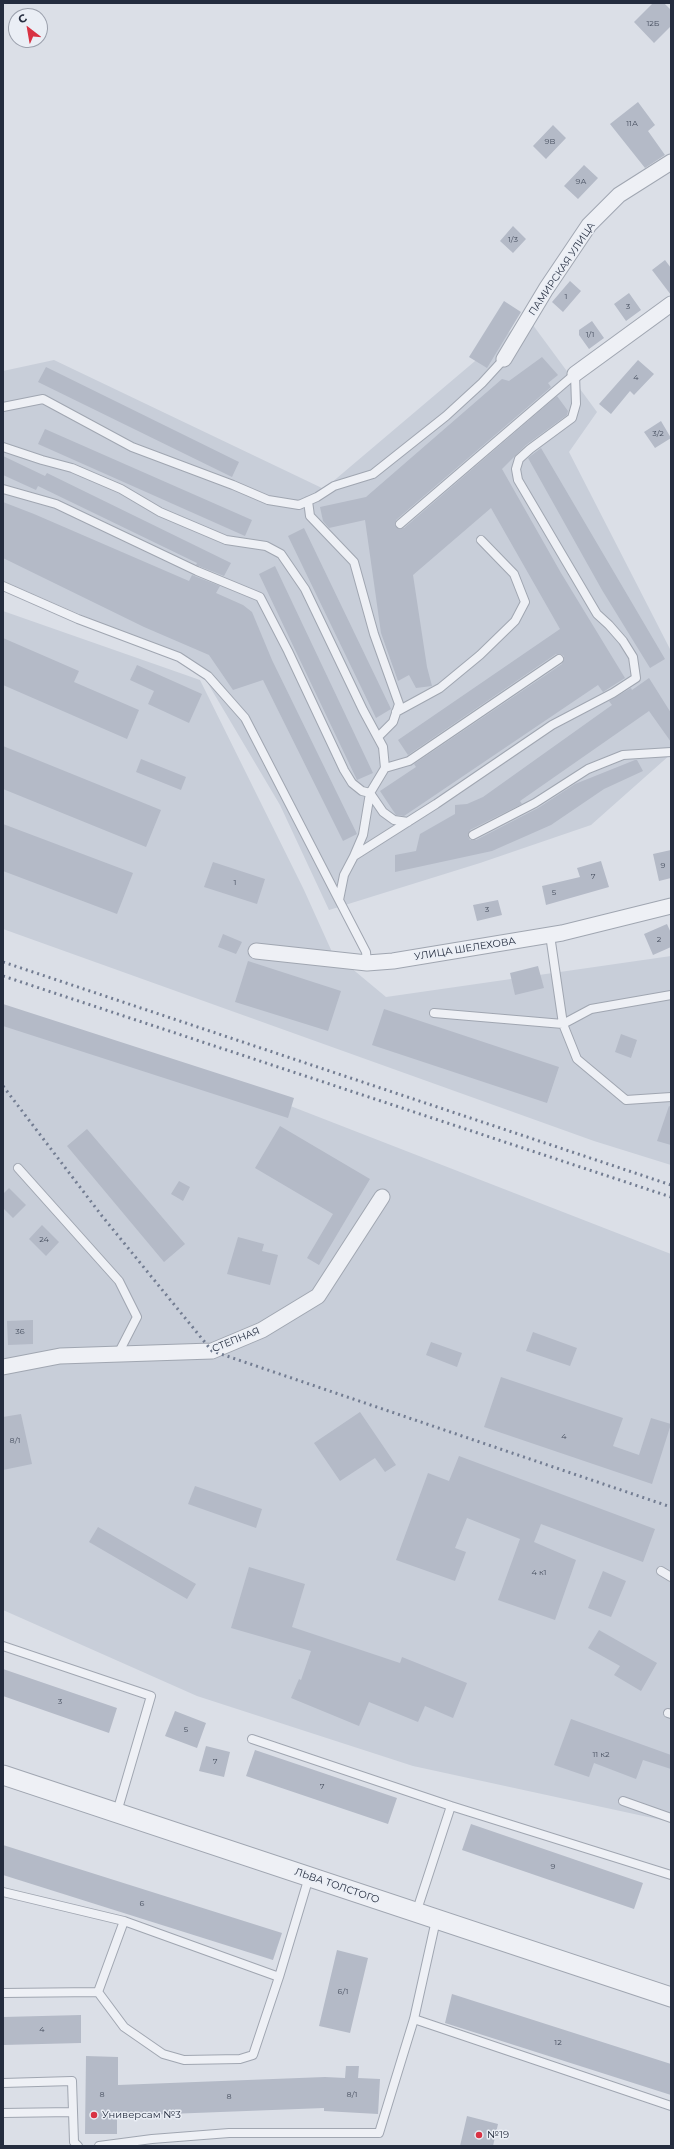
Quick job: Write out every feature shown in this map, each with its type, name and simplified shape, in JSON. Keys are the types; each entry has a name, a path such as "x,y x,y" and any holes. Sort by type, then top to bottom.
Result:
{"street":[{"name":"ПАМИРСКАЯ УЛИЦА","path":"504,359 589,225 619,195 671,162"},
{"path":"575,374 671,304"},
{"name":"УЛИЦА ШЕЛЕХОВА","path":"256,951 367,963 393,961 550,935 671,906"},
{"name":"СТЕПНАЯ","path":"3,1367 60,1356 212,1351 262,1330 318,1296 382,1197"},
{"name":"ЛЬВА ТОЛСТОГО","path":"3,1775 309,1876 416,1914 671,1997"}],"lane":[{"path":"3,407 43,398 132,447 233,485 268,500 299,505 334,486 373,474 446,416 482,383 504,359"},
{"path":"400,524 575,374"},
{"path":"354,856 408,822 552,725 613,693 636,678 633,657 623,641 597,614 518,480 516,469 519,459 530,448 572,418 576,404 575,374"},
{"path":"3,447 72,468 121,489 160,512 226,540 266,546 281,554 304,589 383,747 385,768 370,793 363,835 344,875 339,900"},
{"path":"3,489 56,504 197,571 260,598 272,618 344,770 352,783 362,791 370,793 383,812 394,820 408,822"},
{"path":"308,501 310,516 354,562 374,634 399,704 393,722 378,737"},
{"path":"396,712 440,688 480,655 515,620 525,602 514,574 481,540"},
{"path":"3,586 78,619 179,657 208,676 245,718 366,952 367,963"},
{"path":"385,768 409,761 559,659"},
{"path":"473,836 535,803 588,769 623,755 671,752"},
{"path":"550,935 563,1024 577,1059 626,1100 671,1097"},
{"path":"434,1013 563,1024 591,1009 671,995"},
{"path":"18,1168 119,1281 136,1317 118,1354"},
{"path":"661,1572 671,1577"},
{"path":"3,1646 151,1696 117,1812"},
{"path":"252,1739 451,1806 671,1875"},
{"path":"623,1801 671,1818"},
{"path":"416,1914 451,1806"},
{"path":"98,1992 124,2027 163,2054 184,2060 240,2059 253,2055 279,1977 309,1876"},
{"path":"3,1892 124,1921 279,1977"},
{"path":"99,2146 152,2139 229,2133 379,2133 414,2019 436,1920"},
{"path":"98,1992 124,1921"},
{"path":"3,1994 98,1992"},
{"path":"414,2019 671,2106"},
{"path":"3,2083 72,2081 74,2142 78,2146"},
{"path":"3,2114 73,2112"}],"shaded area":[{"path":"527,317 597,412 569,452 671,651 671,754 591,825 480,863 329,910 280,805 197,665 3,581 3,371 54,360 324,489"},
{"path":"3,611 200,680 304,890 332,952 386,997 671,956 671,1165 594,1141 3,929"},
{"path":"3,1011 257,1093 671,1254 671,1822 413,1766 197,1696 3,1610"}],"building":[{"path":"653,3 664,3 671,10 671,26 654,43 634,22"},
{"path":"638,102 655,125 648,131 665,155 645,168 610,124"},
{"path":"553,125 566,138 546,159 533,146"},
{"path":"584,165 598,178 578,199 564,186"},
{"path":"513,226 526,239 513,253 500,241"},
{"path":"665,260 671,268 671,295 652,270"},
{"path":"570,281 581,291 563,312 552,302"},
{"path":"629,293 641,310 626,321 614,304"},
{"path":"504,301 521,312 487,368 469,357"},
{"path":"592,321 604,338 589,349 579,335 579,330"},
{"path":"542,357 558,375 548,383 551,387 396,520 395,525 399,529 404,528 557,396 568,411 567,415 526,445 502,469 561,573 625,678 603,692 598,685 404,816 396,815 380,791 416,767 414,764 562,664 564,656 561,654 556,654 408,755 398,740 560,629 491,508 413,575 427,667 432,686 416,688 409,675 398,681 381,633 365,520 329,528 323,521 320,507 366,497 502,379 509,381"},
{"path":"638,360 654,374 634,395 630,391 611,414 599,404"},
{"path":"46,367 239,462 232,477 38,382"},
{"path":"661,421 671,438 655,448 644,432"},
{"path":"45,429 252,520 245,536 38,444"},
{"path":"541,448 665,659 650,668 602,590 528,458"},
{"path":"3,456 45,476 47,473 231,563 224,576 196,565 197,563 38,486 36,490 3,475"},
{"path":"3,502 189,581 192,575 220,586 216,593 243,605 252,612 272,660 357,834 343,841 263,680 233,690 209,655 144,627 3,558"},
{"path":"304,528 391,709 376,718 288,536"},
{"path":"275,566 373,773 357,780 259,574"},
{"path":"3,638 79,671 74,682 139,710 127,739 3,685"},
{"path":"137,665 202,694 189,723 148,704 154,691 130,680"},
{"path":"649,678 671,713 671,742 649,711 520,801 522,804 470,830 468,837 470,840 476,840 538,808 575,784 635,760 637,760 643,771 604,789 551,825 492,851 395,872 395,855 416,851 420,834 455,814 455,805 467,804 483,797 612,705 609,701 631,688 632,690"},
{"path":"3,746 161,810 146,847 3,789"},
{"path":"141,759 186,777 181,790 136,772"},
{"path":"3,824 133,873 117,914 3,871"},
{"path":"671,850 671,878 659,881 653,854"},
{"path":"601,861 609,887 546,905 542,886 580,877 577,868"},
{"path":"213,862 265,879 257,904 204,887"},
{"path":"498,900 502,915 477,921 473,905"},
{"path":"667,924 671,933 671,947 653,955 644,934"},
{"path":"223,934 242,942 236,954 218,947"},
{"path":"248,961 341,991 328,1031 235,1002"},
{"path":"538,966 544,988 515,995 510,973"},
{"path":"3,1004 294,1098 288,1118 3,1026"},
{"path":"384,1009 559,1067 547,1103 372,1045"},
{"path":"621,1034 637,1040 631,1058 615,1052"},
{"path":"669,1106 671,1107 671,1145 657,1141"},
{"path":"280,1126 370,1179 319,1265 307,1258 333,1214 255,1168"},
{"path":"87,1129 185,1244 164,1262 67,1146"},
{"path":"179,1181 190,1187 183,1201 171,1194"},
{"path":"9,1188 26,1205 13,1218 3,1208 3,1194"},
{"path":"42,1225 59,1242 46,1256 29,1239"},
{"path":"238,1237 264,1244 262,1251 278,1255 270,1285 227,1274"},
{"path":"33,1320 33,1344 8,1345 7,1321"},
{"path":"533,1332 577,1348 570,1366 526,1351"},
{"path":"431,1342 462,1353 457,1367 426,1355"},
{"path":"501,1377 623,1418 613,1446 639,1455 651,1418 671,1424 652,1484 484,1427"},
{"path":"360,1412 396,1465 385,1472 375,1458 340,1481 314,1443"},
{"path":"21,1414 32,1464 3,1470 3,1417"},
{"path":"459,1456 655,1529 643,1562 541,1524 534,1542 576,1560 555,1620 498,1600 520,1539 467,1518 455,1548 466,1552 455,1581 396,1560 428,1473 449,1481"},
{"path":"195,1486 262,1509 256,1528 188,1504"},
{"path":"98,1527 196,1584 187,1599 89,1542"},
{"path":"249,1567 305,1584 292,1627 400,1663 402,1657 467,1683 453,1718 425,1706 418,1722 369,1702 359,1726 291,1698 299,1679 301,1680 311,1651 231,1628"},
{"path":"603,1571 626,1581 611,1617 588,1608"},
{"path":"599,1630 657,1663 641,1691 614,1675 620,1666 588,1648"},
{"path":"3,1669 117,1708 109,1733 3,1696"},
{"path":"175,1711 206,1723 197,1748 165,1736"},
{"path":"571,1719 671,1755 671,1769 643,1760 636,1779 594,1763 589,1777 554,1765"},
{"path":"206,1746 230,1752 224,1777 199,1771"},
{"path":"255,1750 397,1798 388,1824 246,1776"},
{"path":"471,1824 643,1883 634,1909 462,1850"},
{"path":"3,1845 282,1933 273,1960 3,1875"},
{"path":"337,1950 368,1958 350,2033 319,2026"},
{"path":"452,1994 671,2064 671,2095 445,2023"},
{"path":"81,2015 81,2043 3,2045 3,2017"},
{"path":"86,2056 118,2057 118,2085 325,2077 345,2078 346,2066 359,2066 358,2078 380,2079 378,2114 324,2111 324,2108 117,2116 117,2134 85,2134"},
{"name":"№19","path":"467,2116 498,2124 493,2146 460,2146"}],"railway":[{"path":"3,962 671,1185"},
{"path":"3,976 671,1197"},
{"path":"3,1086 102,1216 212,1351 671,1507"}],"place":[{"name":"Универсам №3","path":"94,2115"},
{"name":"№19","path":"479,2135"}]}
